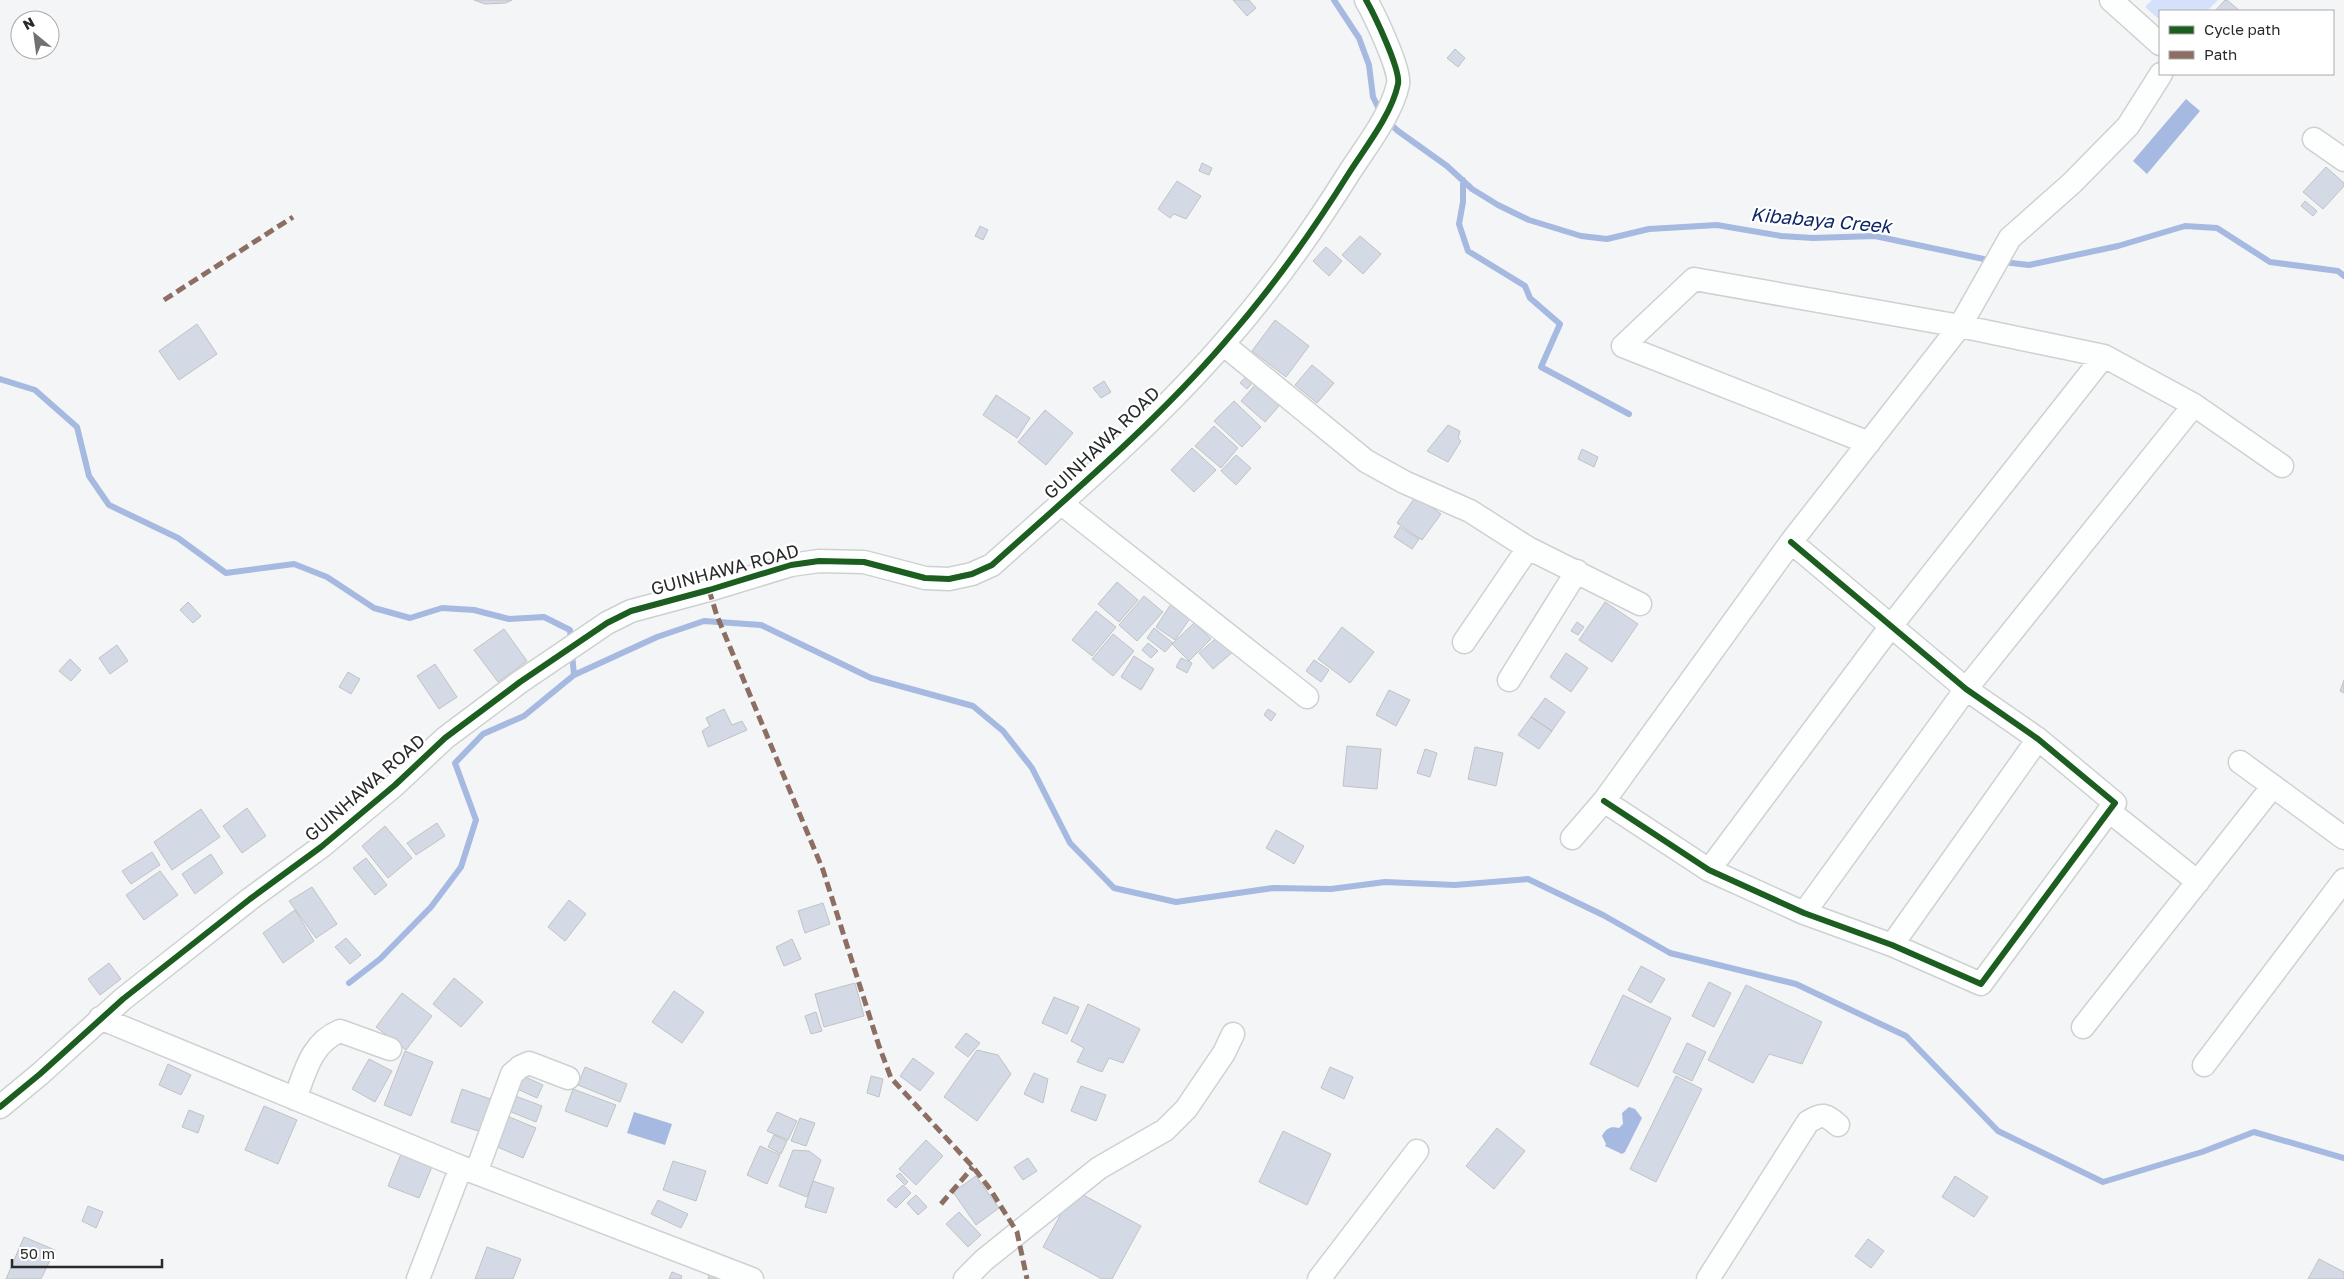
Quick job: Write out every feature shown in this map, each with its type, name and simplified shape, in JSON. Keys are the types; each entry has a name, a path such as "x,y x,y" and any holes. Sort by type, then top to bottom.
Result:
{"street":[{"name":"GUINHAWA ROAD","path":"0,1107 40,1074 100,1018 250,899 321,847 394,785 445,738 580,640 631,611 791,565 819,561 864,562 925,578 948,579 972,574 992,564 1062,504 1159,410 1223,344 1253,308 1322,216 1374,134 1391,103 1398,82 1388,50 1366,0"},
{"path":"2111,0 2159,43"},
{"path":"1572,838 1604,801 1791,542 1960,326 2010,238 2072,182 2128,126 2160,75"},
{"path":"2314,139 2344,160"},
{"path":"1869,443 1623,346 1694,279 1960,326 2104,356 2194,405 2282,466"},
{"path":"1223,344 1366,461 1404,482 1470,511 1528,548 1640,604"},
{"path":"1710,870 1891,626 2104,356"},
{"path":"1804,913 1966,689 2194,405"},
{"path":"1062,504 1307,697"},
{"path":"1604,801 1710,870 1804,913 1892,945 1981,984 2110,812 2115,803 2038,739 1966,689 1791,542"},
{"path":"1464,642 1528,548"},
{"path":"1509,680 1577,571"},
{"path":"1892,945 2038,739"},
{"path":"2240,762 2344,838"},
{"path":"2083,1027 2273,786"},
{"path":"2110,812 2198,882"},
{"path":"2204,1065 2344,880"},
{"path":"100,1018 468,1170 752,1279"},
{"path":"294,1099 312,1055 328,1036 340,1031 390,1049"},
{"path":"965,1279 984,1260 1099,1168 1165,1130 1186,1110 1224,1053 1233,1034"},
{"path":"418,1279 512,1074 520,1067 529,1063 568,1078"},
{"path":"1708,1279 1808,1122 1819,1115 1829,1117 1838,1125"},
{"path":"1319,1279 1417,1152"}],"shaded area":[{"path":"2152,0 2218,0 2208,10 2159,10 2159,19 2145,7"},
{"path":"2186,99 2200,111 2147,174 2133,161"},
{"path":"1629,1107 1635,1109 1642,1118 1625,1152 1622,1154 1605,1146 1606,1144 1602,1136 1609,1128 1619,1128 1623,1124 1622,1113"},
{"path":"634,1112 672,1124 665,1145 627,1133"}],"building":[{"path":"474,0 512,0 506,3 485,4"},
{"path":"1233,0 1249,0 1256,8 1247,16"},
{"path":"2227,0 2239,10 2216,10"},
{"path":"1455,49 1465,58 1458,67 1447,58"},
{"path":"1202,163 1212,168 1209,175 1199,171"},
{"path":"2326,167 2344,183 2344,186 2323,209 2303,192"},
{"path":"1177,181 1201,196 1186,219 1174,214 1170,218 1158,209"},
{"path":"2305,201 2317,211 2313,216 2301,206"},
{"path":"980,226 988,230 983,240 975,236"},
{"path":"1360,236 1381,254 1363,274 1342,255"},
{"path":"1326,247 1342,261 1329,276 1313,261"},
{"path":"1275,320 1309,346 1286,377 1252,351"},
{"path":"197,324 217,354 179,380 159,351"},
{"path":"1312,365 1334,383 1317,403 1295,385"},
{"path":"1251,371 1258,377 1247,389 1240,383"},
{"path":"1261,378 1285,399 1265,422 1241,401"},
{"path":"1104,381 1111,392 1101,398 1093,388"},
{"path":"996,395 1030,418 1017,438 983,415"},
{"path":"1234,401 1261,427 1242,447 1214,421"},
{"path":"1045,410 1073,433 1046,465 1018,442"},
{"path":"1448,425 1460,431 1458,438 1461,441 1448,462 1427,451"},
{"path":"1214,426 1238,448 1221,468 1195,446"},
{"path":"1192,448 1216,470 1194,492 1171,470"},
{"path":"1582,449 1598,457 1594,467 1578,459"},
{"path":"1236,455 1251,468 1236,485 1221,471"},
{"path":"1416,496 1441,514 1422,540 1397,523"},
{"path":"1400,527 1419,539 1412,549 1394,537"},
{"path":"1117,582 1138,600 1119,622 1098,604"},
{"path":"1144,596 1163,612 1137,641 1119,625"},
{"path":"188,602 201,616 193,623 180,610"},
{"path":"1605,602 1638,624 1612,662 1579,640"},
{"path":"1171,604 1191,617 1175,640 1156,627"},
{"path":"1096,611 1116,627 1092,656 1072,640"},
{"path":"1577,622 1584,627 1578,635 1571,631"},
{"path":"1194,623 1211,639 1189,661 1172,644"},
{"path":"1342,627 1374,652 1350,683 1318,659"},
{"path":"1154,628 1173,643 1165,652 1147,638"},
{"path":"504,629 527,661 498,682 474,650"},
{"path":"1113,634 1134,651 1113,676 1092,659"},
{"path":"1220,635 1234,651 1213,669 1199,653"},
{"path":"1148,643 1158,651 1151,658 1142,650"},
{"path":"117,645 128,661 110,674 99,658"},
{"path":"1566,653 1588,668 1571,692 1550,677"},
{"path":"1134,656 1154,669 1141,690 1121,677"},
{"path":"1181,658 1192,663 1187,673 1176,667"},
{"path":"70,659 81,670 71,681 59,671"},
{"path":"1314,660 1329,670 1321,682 1306,671"},
{"path":"435,664 457,697 439,709 417,676"},
{"path":"348,672 360,679 351,694 339,687"},
{"path":"2344,680 2344,693 2340,691"},
{"path":"1389,690 1410,700 1396,726 1376,715"},
{"path":"1545,698 1565,712 1552,731 1531,717"},
{"path":"724,709 732,725 742,721 747,730 708,747 702,731 710,726 706,718"},
{"path":"1268,709 1276,714 1271,721 1264,715"},
{"path":"1531,717 1552,731 1539,749 1518,735"},
{"path":"1347,746 1381,749 1377,789 1343,786"},
{"path":"1475,747 1503,753 1496,786 1468,779"},
{"path":"1425,749 1437,753 1430,777 1417,773"},
{"path":"247,808 266,836 242,853 223,826"},
{"path":"201,809 220,837 172,870 154,842"},
{"path":"437,823 445,836 416,855 407,843"},
{"path":"385,826 412,858 388,878 362,846"},
{"path":"1276,830 1304,846 1294,864 1266,848"},
{"path":"152,852 160,865 131,884 122,871"},
{"path":"211,854 223,873 195,894 182,874"},
{"path":"366,858 387,885 375,895 353,868"},
{"path":"160,871 178,895 144,920 126,895"},
{"path":"312,887 337,924 316,938 289,901"},
{"path":"569,900 586,914 565,941 548,927"},
{"path":"823,903 830,924 805,933 798,911"},
{"path":"295,910 314,941 283,963 263,933"},
{"path":"346,938 361,955 350,964 335,947"},
{"path":"792,939 801,959 784,966 776,947"},
{"path":"109,963 121,979 100,995 88,979"},
{"path":"1641,966 1665,979 1651,1003 1628,990"},
{"path":"454,978 483,1002 461,1027 433,1004"},
{"path":"1709,982 1731,993 1714,1027 1692,1016"},
{"path":"855,983 864,1016 824,1027 815,994"},
{"path":"1746,985 1822,1022 1802,1064 1769,1054 1753,1083 1708,1060"},
{"path":"674,991 704,1012 682,1043 652,1022"},
{"path":"402,993 432,1016 406,1050 376,1027"},
{"path":"1623,995 1671,1018 1638,1087 1590,1064"},
{"path":"1054,997 1079,1007 1067,1034 1042,1023"},
{"path":"1088,1004 1140,1029 1123,1063 1109,1058 1102,1072 1077,1062 1084,1048 1071,1041"},
{"path":"816,1012 822,1031 811,1034 805,1016"},
{"path":"966,1033 980,1043 968,1057 955,1047"},
{"path":"1687,1043 1706,1052 1692,1081 1673,1072"},
{"path":"977,1050 998,1055 1011,1074 977,1121 944,1097"},
{"path":"405,1051 433,1062 411,1116 384,1105"},
{"path":"913,1058 934,1073 920,1091 900,1076"},
{"path":"369,1059 392,1071 375,1102 352,1089"},
{"path":"168,1064 191,1075 181,1095 159,1085"},
{"path":"585,1067 627,1084 620,1102 578,1085"},
{"path":"1330,1067 1353,1077 1344,1099 1321,1088"},
{"path":"1034,1073 1048,1079 1043,1103 1024,1094"},
{"path":"521,1075 543,1085 537,1098 515,1088"},
{"path":"871,1076 883,1079 879,1097 867,1093"},
{"path":"1676,1076 1702,1089 1656,1182 1630,1169"},
{"path":"1081,1086 1106,1095 1096,1121 1071,1111"},
{"path":"462,1089 493,1100 481,1132 451,1122"},
{"path":"573,1089 616,1105 607,1127 565,1111"},
{"path":"510,1094 542,1106 536,1122 504,1109"},
{"path":"264,1106 297,1120 278,1164 245,1150"},
{"path":"189,1110 204,1116 198,1133 182,1127"},
{"path":"777,1112 797,1121 788,1140 767,1131"},
{"path":"507,1116 536,1128 523,1158 495,1146"},
{"path":"800,1118 815,1123 806,1146 791,1141"},
{"path":"1497,1128 1525,1151 1494,1189 1466,1166"},
{"path":"1283,1131 1331,1154 1307,1205 1259,1182"},
{"path":"774,1135 787,1141 781,1154 768,1147"},
{"path":"926,1140 943,1156 916,1185 899,1169"},
{"path":"760,1146 780,1155 767,1184 747,1175"},
{"path":"403,1149 434,1162 419,1198 388,1186"},
{"path":"793,1150 809,1151 821,1160 807,1197 779,1186"},
{"path":"1028,1158 1037,1171 1023,1180 1014,1167"},
{"path":"673,1161 706,1171 696,1201 663,1190"},
{"path":"900,1173 908,1182 905,1185 896,1176"},
{"path":"976,1176 999,1208 976,1225 953,1192"},
{"path":"1955,1176 1988,1197 1974,1217 1942,1197"},
{"path":"813,1181 834,1188 826,1213 805,1207"},
{"path":"903,1185 911,1193 896,1208 887,1200"},
{"path":"1074,1190 1141,1226 1112,1279 1102,1279 1043,1247"},
{"path":"916,1195 927,1207 918,1215 907,1203"},
{"path":"658,1200 688,1214 681,1228 651,1214"},
{"path":"88,1206 103,1212 96,1228 82,1221"},
{"path":"959,1212 981,1235 968,1247 946,1224"},
{"path":"24,1237 55,1250 41,1279 6,1279"},
{"path":"1868,1239 1884,1251 1871,1268 1855,1256"},
{"path":"487,1247 521,1259 513,1279 475,1279"},
{"path":"2319,1259 2344,1272 2344,1279 2308,1279"},
{"path":"672,1272 682,1276 681,1279 669,1279"},
{"path":"709,1275 722,1279 708,1279"}],"waterway":[{"name":"Kibabaya Creek","path":"1334,0 1359,38 1369,65 1373,97 1381,113"},
{"name":"Kibabaya Creek","path":"1387,121 1447,166 1472,189 1498,205 1529,220 1581,236 1607,239 1649,229 1717,225 1781,236 1813,238 1875,236 1993,261"},
{"path":"1463,180 1463,202 1459,224 1468,251 1525,286 1530,298 1560,324 1541,367 1629,414"},
{"name":"Kibabaya Creek","path":"2003,262 2029,265 2118,246 2185,226 2217,228 2270,262 2338,271 2344,276"},
{"name":"Kibabaya Creek","path":"0,379 35,390 77,427 89,476 109,505 178,538 226,573 294,564 327,577 374,608 410,618 442,608 474,610 509,619 544,617 570,630 571,641"},
{"path":"574,675 657,637 704,621 761,625 871,678 973,706 1003,731 1032,768 1070,843 1114,888 1176,902 1273,888 1331,889 1385,882 1455,885 1528,879 1603,915 1670,953 1796,984 1906,1036 1998,1131 2103,1182 2202,1152 2254,1132 2344,1158"},
{"name":"Kibabaya Creek","path":"349,983 380,959 431,907 461,867 476,820 455,763 483,734 524,716 574,675 572,654"}],"marked path":[{"path":"164,300 293,217"},
{"path":"709,590 717,616 823,870 891,1078 973,1167 990,1189 1017,1232 1027,1279"},
{"path":"941,1204 973,1167"}],"cycle path":[{"path":"0,1107 40,1074 123,999 250,899 321,847 395,785 445,738 520,682 607,623 631,611 791,565 819,561 864,562 925,578 949,579 972,574 992,565 1141,430 1224,343 1290,261 1370,142 1390,107 1398,84 1398,77 1391,55 1366,0"},
{"path":"1604,801 1709,870 1804,913 1892,945 1981,984 2115,803 2038,739 1966,689 1791,542"}]}
